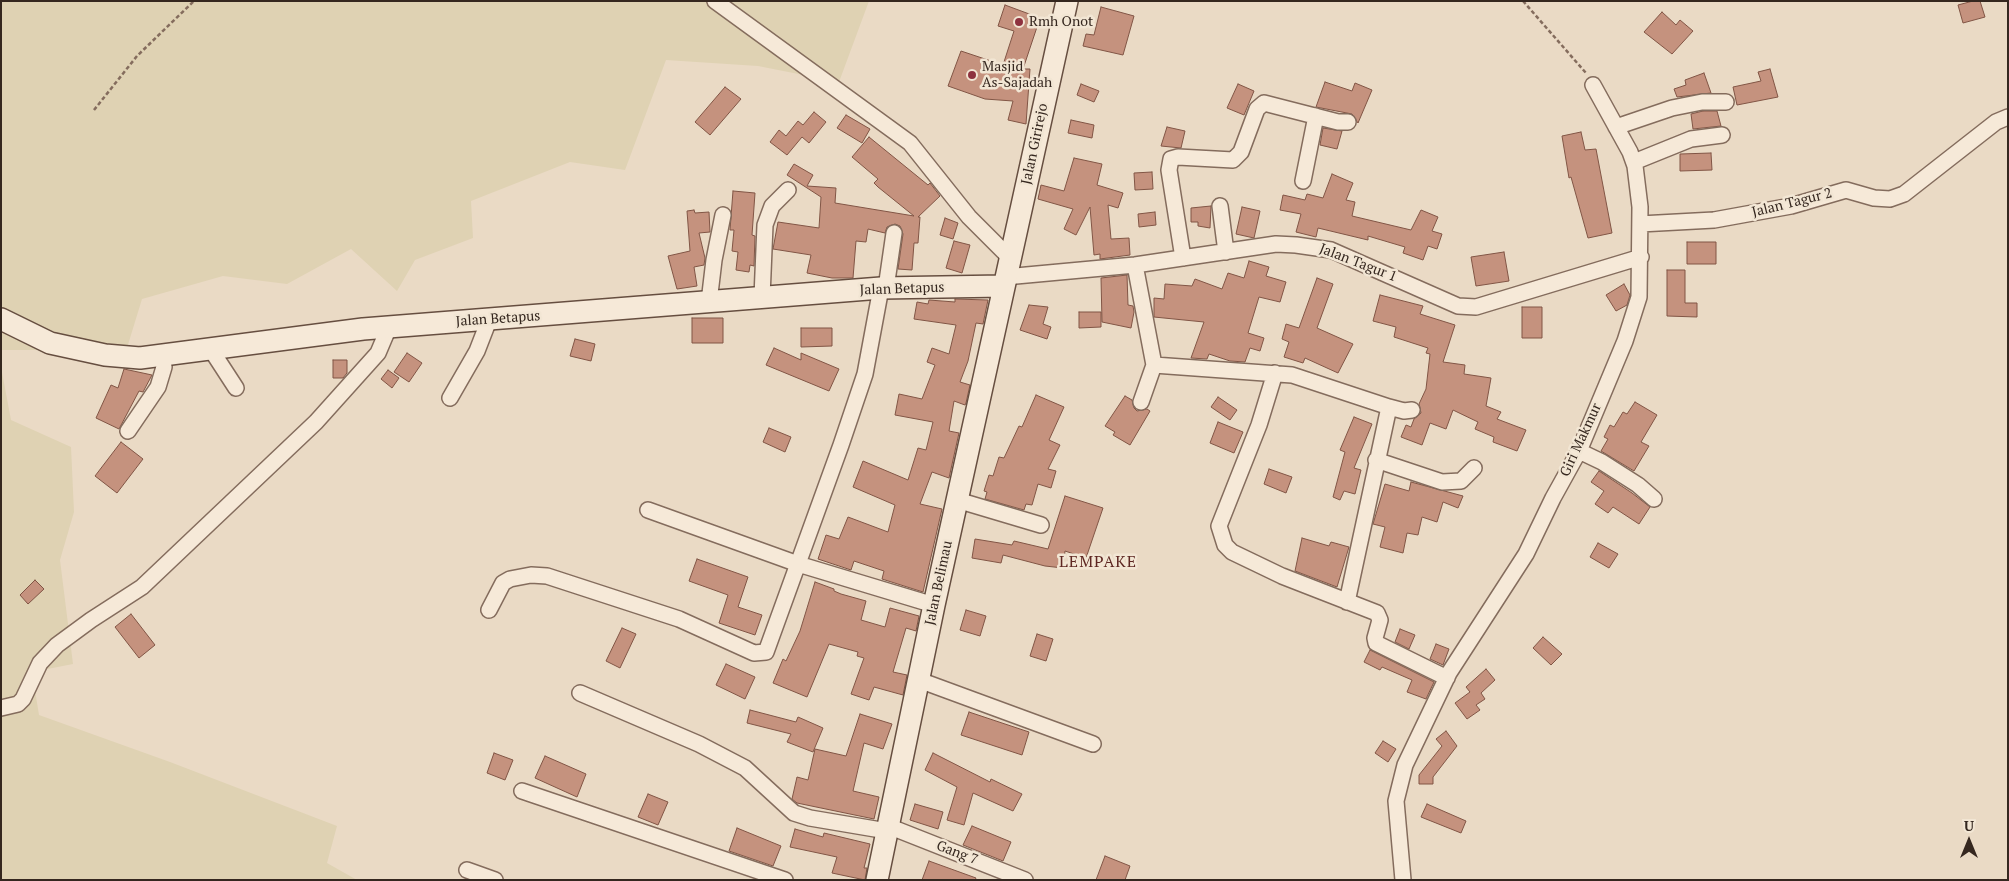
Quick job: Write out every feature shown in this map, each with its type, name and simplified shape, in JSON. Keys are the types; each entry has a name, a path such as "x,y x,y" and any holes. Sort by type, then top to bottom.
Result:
{"street":[{"path":"715,1 910,143 969,217 1006,274"},
{"name":"Jalan Girirejo","path":"1006,274 1066,1"},
{"name":"Giri Makmur","path":"1403,880 1396,816 1397,791 1409,757 1447,678 1526,554 1553,498 1579,451 1624,341 1639,297 1639,187 1634,162 1593,85"},
{"path":"1616,127 1672,108 1702,102 1726,102"},
{"path":"1183,258 1169,170 1170,159 1178,157 1233,160 1241,152 1257,109 1264,103 1338,122 1348,122"},
{"path":"1304,181 1316,116"},
{"name":"Jalan Tagur 2","path":"1640,224 1714,220 1791,206 1846,190 1874,198 1890,199 1904,194 1989,127 2008,117"},
{"path":"1634,162 1691,139 1722,135"},
{"path":"762,298 765,224 772,206 788,190"},
{"path":"1220,206 1226,252"},
{"path":"709,302 723,215"},
{"path":"489,610 503,583 510,579 531,575 547,576 679,620 754,653 762,653 769,646 865,374 894,233"},
{"name":"Jalan Tagur 1","path":"1006,274 1134,265 1276,244 1310,246 1331,250 1466,308 1512,298 1620,261 1640,257"},
{"path":"1134,265 1154,365 1140,402"},
{"name":"Jalan Betapus","path":"1,319 50,343 66,347 123,356 162,356 210,348 388,327 883,288 1006,274"},
{"name":"Jalan Belimau","path":"877,880 934,604 1006,274"},
{"path":"450,398 477,351 489,320"},
{"path":"1,708 18,704 23,699 40,663 57,645 142,587 316,422 378,353 388,327"},
{"path":"210,348 236,388"},
{"path":"128,431 158,387 164,367 162,356"},
{"path":"1154,365 1292,375 1389,408 1404,411 1412,410"},
{"path":"1274,373 1259,425 1219,526 1225,545 1232,552 1282,576 1380,616 1375,638 1376,643 1447,678"},
{"path":"1347,602 1376,460 1389,408"},
{"path":"1579,451 1602,462 1638,484 1654,499"},
{"path":"1376,460 1442,482 1461,482 1474,468"},
{"path":"957,500 1041,525"},
{"path":"648,510 798,564 934,604"},
{"path":"919,680 1093,744"},
{"name":"Gang 7","path":"580,693 700,744 745,768 794,814 888,829 1025,880"},
{"path":"522,791 785,880"},
{"path":"467,870 495,880"}],"path":[{"path":"94,110 137,56 194,1"},
{"path":"1523,1 1584,70 1593,85"}],"shaded area":[{"path":"1,1 869,1 839,82 758,66 666,60 625,170 570,162 471,201 473,238 415,260 397,291 351,249 287,284 223,276 142,299 123,361 40,350 1,350"},
{"path":"1,367 11,420 71,447 74,512 60,560 73,664 32,672 39,715 170,762 337,826 327,863 357,880 1,880"}],"building":[{"path":"1980,1 1985,17 1963,23 1958,5"},
{"path":"1005,5 1040,18 1023,69 1030,69 1026,124 1008,120 1013,101 985,99 948,86 961,51 1003,65 1014,31 998,26"},
{"path":"1101,7 1134,16 1123,55 1083,46 1086,34 1094,35"},
{"path":"1662,12 1676,25 1680,20 1693,31 1672,54 1644,32"},
{"path":"1770,69 1778,97 1737,105 1733,87 1761,81 1758,72"},
{"path":"1704,73 1711,93 1677,97 1674,89 1686,85 1685,80"},
{"path":"1325,82 1352,91 1355,83 1372,90 1358,123 1352,114 1316,107"},
{"path":"1081,84 1099,91 1094,102 1077,95"},
{"path":"1238,84 1254,91 1244,115 1227,108"},
{"path":"725,87 741,99 710,135 695,122"},
{"path":"1703,111 1717,111 1721,126 1693,129 1691,114"},
{"path":"814,112 826,122 809,143 802,137 787,155 770,142 779,130 786,136 798,121 803,125"},
{"path":"846,115 870,129 862,143 837,128"},
{"path":"1071,120 1094,125 1092,138 1068,133"},
{"path":"1167,127 1185,131 1181,148 1161,146"},
{"path":"1323,128 1342,131 1337,149 1320,145"},
{"path":"1581,132 1585,150 1596,149 1612,233 1588,238 1571,177 1569,178 1562,136"},
{"path":"869,137 928,185 930,183 940,196 918,217 920,217 918,243 914,243 912,270 898,269 903,234 900,226 895,224 887,227 885,233 868,229 866,242 856,241 853,278 832,278 807,273 811,255 773,249 778,222 819,228 821,197 787,175 794,164 813,175 807,186 836,188 835,203 914,216 878,187 874,183 878,179 852,157"},
{"path":"1711,153 1712,170 1680,171 1680,154"},
{"path":"1074,158 1102,164 1097,185 1123,193 1118,208 1108,205 1111,239 1129,238 1130,255 1100,259 1100,254 1094,255 1090,207 1076,235 1064,229 1073,209 1038,199 1041,185 1064,191"},
{"path":"1152,172 1153,189 1135,190 1134,173"},
{"path":"1332,174 1353,183 1346,200 1355,202 1352,216 1411,230 1421,210 1438,217 1432,231 1442,234 1437,249 1428,246 1423,260 1403,253 1405,247 1368,236 1368,240 1318,228 1316,237 1296,232 1301,214 1280,210 1283,195 1305,200 1307,194 1323,198"},
{"path":"733,191 755,193 752,235 755,236 754,266 750,265 749,272 736,270 738,252 732,251 734,230 730,230"},
{"path":"1211,206 1210,228 1198,226 1198,222 1191,222 1191,208"},
{"path":"1242,207 1260,211 1254,238 1236,234"},
{"path":"694,210 695,213 709,212 710,232 699,233 705,258 704,265 694,267 697,286 677,289 668,256 690,251 687,211"},
{"path":"1155,212 1156,225 1139,227 1138,214"},
{"path":"945,218 958,223 953,239 940,235"},
{"path":"954,241 970,245 962,273 946,268"},
{"path":"1687,242 1716,242 1716,264 1687,264"},
{"path":"1504,252 1509,281 1476,286 1471,257"},
{"path":"1249,261 1269,267 1266,276 1286,282 1280,302 1259,297 1248,333 1264,338 1260,351 1250,348 1245,362 1230,361 1209,354 1207,359 1191,358 1204,322 1154,317 1154,298 1164,299 1165,284 1192,286 1195,279 1222,289 1228,273 1244,278"},
{"path":"1667,270 1685,270 1685,303 1697,303 1697,317 1667,316"},
{"path":"1127,275 1128,305 1133,306 1134,312 1131,328 1102,322 1101,278"},
{"path":"1317,278 1333,284 1317,328 1353,344 1338,373 1305,358 1303,363 1284,357 1289,342 1282,339 1286,324 1299,328"},
{"path":"1624,284 1630,295 1627,305 1616,311 1606,295"},
{"path":"1380,295 1423,306 1420,314 1455,325 1443,362 1465,365 1464,374 1491,378 1486,406 1501,412 1497,419 1526,430 1517,451 1493,442 1494,437 1475,429 1478,422 1453,410 1446,429 1430,423 1422,445 1401,437 1406,425 1411,427 1414,419 1421,413 1419,404 1426,389 1430,354 1426,353 1428,348 1394,337 1396,327 1373,321"},
{"path":"955,299 988,300 983,324 976,323 968,361 960,382 970,385 966,403 965,405 954,401 949,431 959,433 949,478 932,472 920,504 942,509 923,592 882,579 884,571 854,561 851,570 818,559 826,535 839,539 848,517 888,532 895,505 853,487 863,461 908,480 918,448 926,450 933,422 895,415 899,394 922,399 935,365 927,362 932,348 949,354 956,325 914,319 917,302 928,304 929,300 955,302"},
{"path":"1029,305 1048,307 1043,324 1051,327 1047,339 1020,330"},
{"path":"1522,307 1542,307 1542,338 1522,338"},
{"path":"1079,312 1101,312 1101,327 1079,328"},
{"path":"692,318 723,318 723,343 692,343"},
{"path":"801,328 832,328 832,346 801,347"},
{"path":"575,339 595,344 591,361 570,356"},
{"path":"774,348 801,360 801,353 839,369 829,391 766,365"},
{"path":"407,353 422,363 409,382 394,372"},
{"path":"333,360 347,360 347,373 343,378 333,378"},
{"path":"124,369 152,375 143,392 139,391 119,429 96,418 111,385 118,388"},
{"path":"388,370 399,378 392,388 381,379"},
{"path":"1036,395 1064,407 1049,440 1060,445 1048,469 1056,471 1051,488 1038,484 1032,505 1026,504 1024,510 985,499 987,492 984,491 989,475 993,476 999,457 1004,458 1019,426 1022,427"},
{"path":"1125,396 1132,400 1137,411 1147,409 1150,411 1130,445 1113,435 1115,432 1105,426"},
{"path":"1218,397 1237,410 1230,420 1211,407"},
{"path":"1635,402 1657,415 1641,442 1649,446 1634,471 1601,451 1608,439 1604,437 1610,425 1614,427 1623,412 1627,414"},
{"path":"1354,417 1372,424 1354,468 1361,470 1355,494 1344,491 1340,500 1333,497 1345,452 1340,450"},
{"path":"1218,422 1243,432 1234,453 1210,443"},
{"path":"769,428 791,437 785,452 763,442"},
{"path":"121,442 143,459 117,493 95,476"},
{"path":"1269,469 1292,477 1286,493 1264,484"},
{"path":"1599,471 1650,507 1639,524 1613,507 1608,513 1595,504 1604,491 1591,482"},
{"path":"1411,482 1463,496 1458,508 1443,502 1437,522 1422,517 1418,535 1407,533 1403,553 1380,547 1385,527 1373,524 1385,484 1409,491"},
{"path":"1065,496 1103,508 1086,558 1065,551 1063,568 1045,566 1003,555 1001,563 972,558 975,539 1012,545 1014,541 1048,549"},
{"path":"1302,538 1329,546 1331,542 1349,547 1337,587 1295,571"},
{"path":"1598,543 1618,554 1609,568 1590,557"},
{"path":"697,559 748,577 738,607 762,615 755,635 719,623 728,595 689,581"},
{"path":"35,580 44,589 28,604 20,595"},
{"path":"815,582 834,589 834,591 841,594 866,601 861,620 885,627 890,608 919,616 916,631 906,628 893,672 907,675 903,695 874,687 869,700 851,694 864,658 857,656 858,652 829,644 807,697 773,683 783,659 786,661 800,631"},
{"path":"966,610 986,616 980,636 960,630"},
{"path":"131,614 155,645 139,658 115,627"},
{"path":"622,628 636,634 620,668 606,661"},
{"path":"1400,629 1415,635 1409,649 1395,642"},
{"path":"1037,634 1053,639 1046,661 1030,656"},
{"path":"1543,637 1562,654 1551,665 1533,648"},
{"path":"1436,644 1449,649 1443,665 1430,659"},
{"path":"1370,650 1434,682 1426,699 1407,692 1412,680 1382,667 1380,670 1364,662"},
{"path":"726,664 755,677 745,699 716,685"},
{"path":"1486,669 1495,680 1481,693 1485,699 1476,705 1480,710 1467,719 1455,703 1470,692 1466,687"},
{"path":"750,710 796,722 798,717 823,728 813,752 787,742 791,734 747,723"},
{"path":"969,712 1029,732 1022,755 961,735"},
{"path":"860,714 892,724 883,749 864,743 853,791 879,797 874,819 797,803 792,799 797,777 808,780 815,749 846,756"},
{"path":"1446,731 1457,746 1433,777 1433,784 1419,784 1419,775 1442,746 1436,739"},
{"path":"1383,741 1396,749 1388,762 1375,753"},
{"path":"494,753 513,760 505,780 487,773"},
{"path":"933,753 990,782 991,779 1022,794 1013,811 973,793 964,825 947,820 957,787 925,770"},
{"path":"545,756 586,774 577,797 535,778"},
{"path":"648,794 668,802 658,825 638,817"},
{"path":"915,804 943,812 938,829 910,820"},
{"path":"1427,804 1466,821 1461,833 1421,817"},
{"path":"972,826 1011,842 1003,861 963,845"},
{"path":"737,828 781,846 773,866 729,851"},
{"path":"795,829 823,837 824,833 870,844 864,868 867,868 865,880 832,873 837,857 790,847"},
{"path":"1105,856 1130,866 1125,880 1096,880"},
{"path":"929,861 976,878 975,880 922,880"}],"place":[{"name":"Rmh Onot","path":"1019,22"},
{"name":"Masjid As-Sajadah","path":"972,75"}],"district":[{"name":"LEMPAKE","path":"1098,562"}]}
